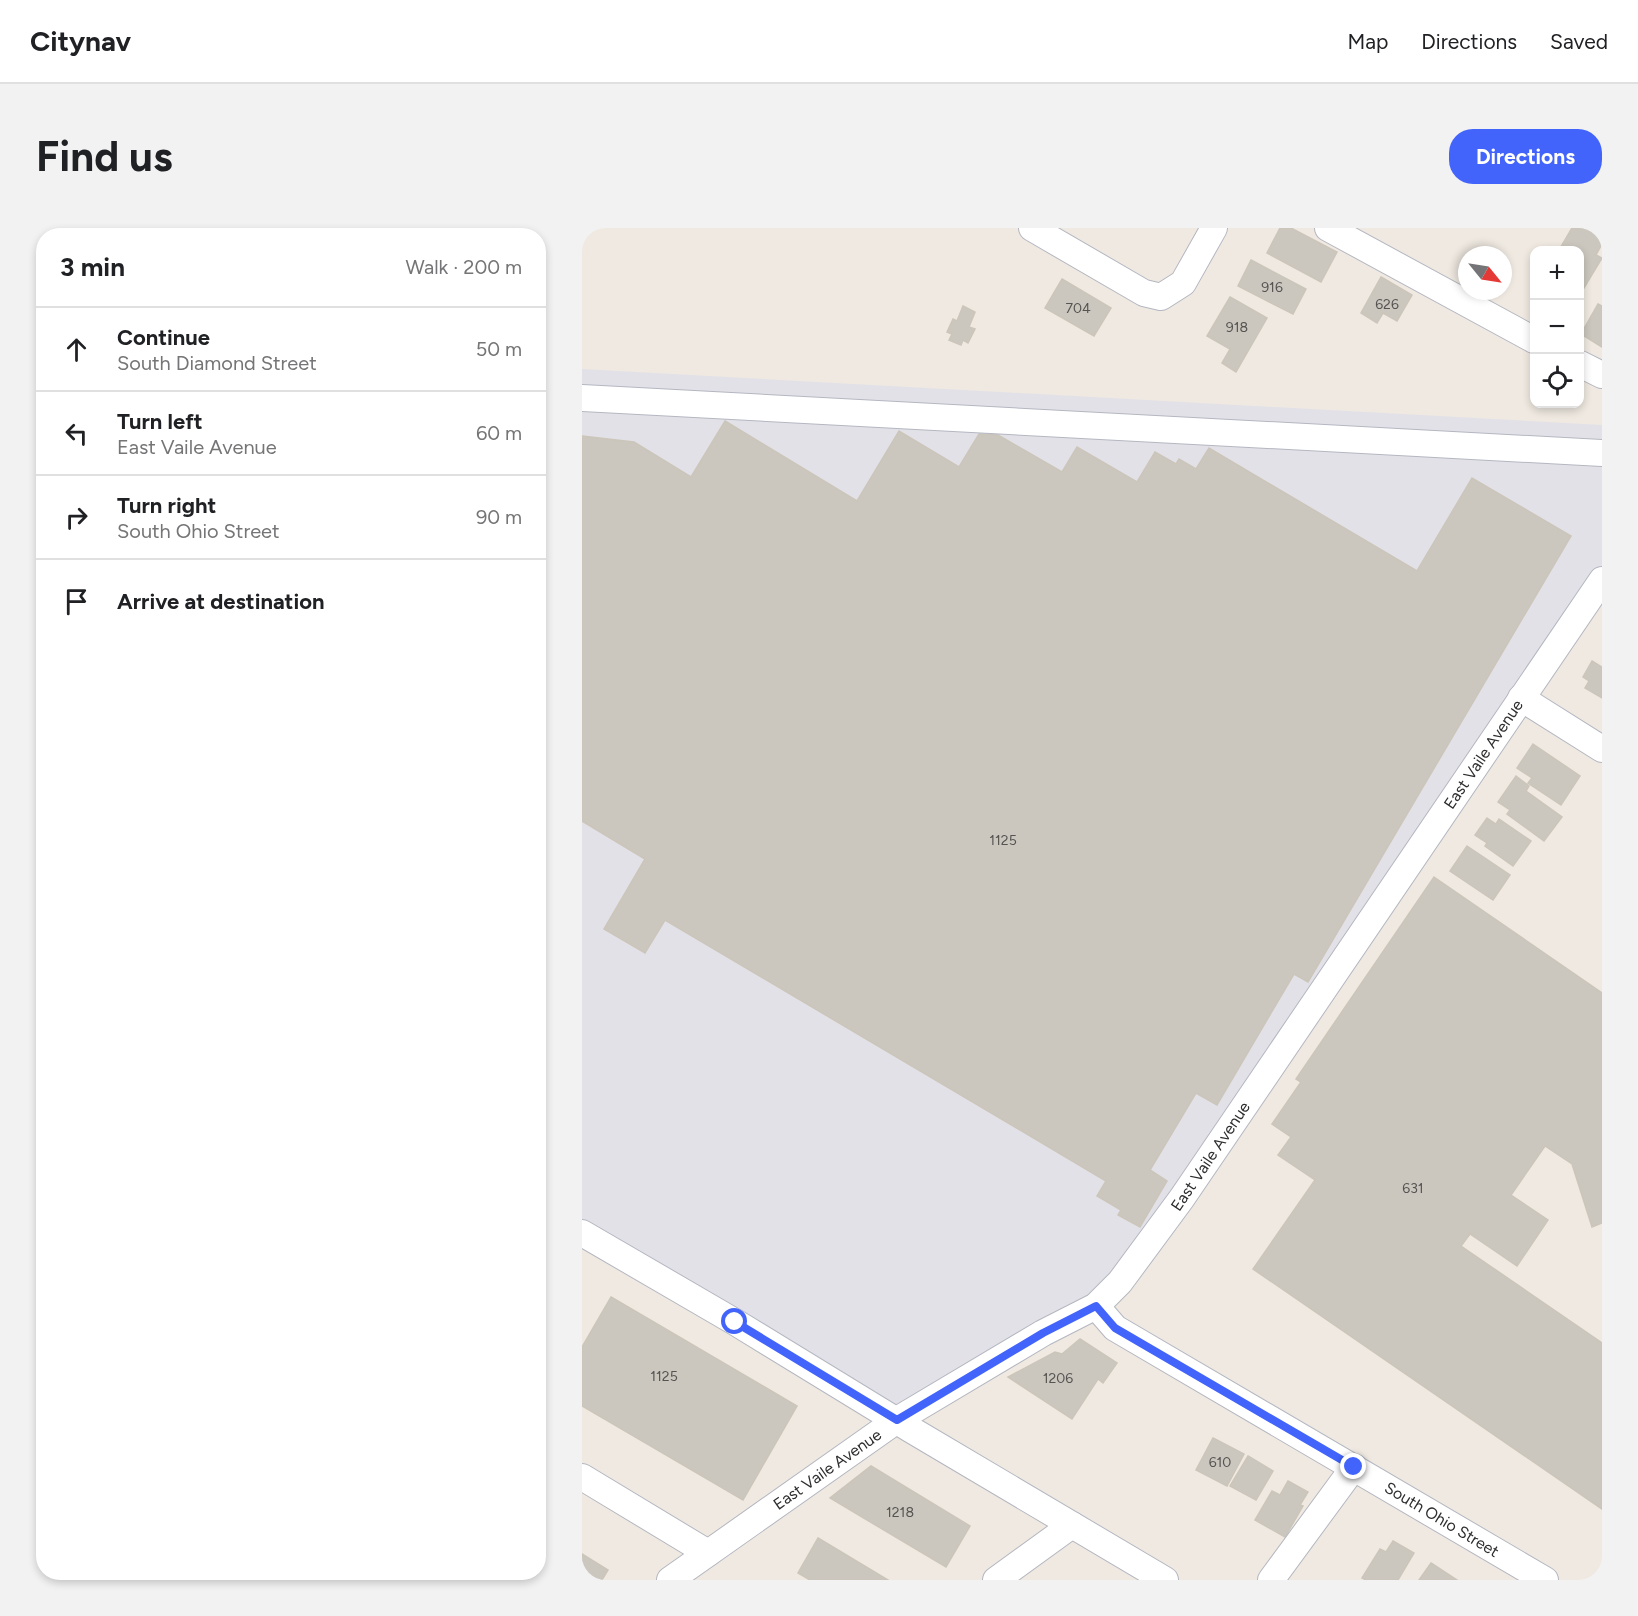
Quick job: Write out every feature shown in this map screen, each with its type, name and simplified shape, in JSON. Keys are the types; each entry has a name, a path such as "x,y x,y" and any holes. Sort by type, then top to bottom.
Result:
{"street":[{"path":"1032,228 1144,293 1161,297 1184,283 1214,228"},
{"path":"1328,228 1530,338"},
{"path":"1584,366 1602,375"},
{"path":"582,398 1602,453"},
{"name":"East Vaile Avenue","path":"692,1570 897,1420 1043,1333 1096,1306 1120,1282 1182,1198 1602,580"},
{"path":"1521,698 1602,749"},
{"path":"582,1233 1165,1580"},
{"name":"South Ohio Street","path":"1096,1306 1115,1328 1545,1580"},
{"path":"1271,1580 1354,1467"},
{"path":"582,1477 692,1570"},
{"path":"996,1580 1072,1525"}],"shaded area":[{"path":"582,369 1602,425 1602,580 1120,1282 897,1420 582,1236"}],"building":[{"path":"1280,228 1291,228 1337,252 1321,282 1267,253"},
{"path":"1572,228 1602,228 1602,244 1596,255 1602,258 1584,288 1584,246 1561,246"},
{"path":"1251,260 1306,289 1293,314 1238,286"},
{"path":"1381,277 1412,295 1397,321 1383,313 1377,323 1361,313"},
{"path":"1062,279 1111,308 1094,336 1045,308"},
{"path":"1230,297 1267,318 1236,372 1222,363 1230,349 1207,336"},
{"path":"1598,304 1602,306 1602,347 1584,336 1584,329"},
{"path":"963,306 975,312 969,327 975,329 968,343 963,340 961,345 949,340 952,334 947,332 953,319 957,321"},
{"path":"725,421 857,501 899,431 959,467 979,434 998,435 1062,472 1077,447 1137,482 1155,452 1176,464 1179,459 1196,469 1209,448 1417,571 1472,478 1571,536 1308,982 1294,974 1217,1105 1196,1093 1150,1170 1167,1181 1140,1227 1118,1215 1121,1210 1097,1196 1106,1181 665,920 645,953 604,929 645,859 582,821 582,436 634,442 691,477"},
{"path":"1592,661 1602,667 1602,698 1585,688 1589,681 1583,677"},
{"path":"1533,744 1580,776 1561,805 1528,783 1532,778 1517,768"},
{"path":"1516,776 1529,786 1526,791 1562,817 1544,841 1507,814 1510,810 1498,802"},
{"path":"1487,818 1496,824 1499,819 1531,841 1513,866 1485,846 1487,843 1475,835"},
{"path":"1467,846 1510,875 1493,900 1450,871"},
{"path":"1434,877 1602,993 1602,1223 1592,1227 1572,1164 1545,1146 1511,1195 1548,1220 1517,1266 1470,1234 1461,1246 1602,1343 1602,1509 1253,1269 1315,1180 1278,1155 1291,1137 1272,1124 1301,1082 1296,1079"},
{"path":"611,1297 797,1406 743,1500 582,1406 582,1347"},
{"path":"1080,1339 1117,1363 1103,1383 1098,1379 1072,1419 1008,1377 1055,1352 1062,1354"},
{"path":"1213,1438 1244,1454 1227,1486 1196,1470"},
{"path":"1248,1456 1273,1471 1256,1500 1230,1486"},
{"path":"871,1466 970,1526 946,1567 830,1498"},
{"path":"1288,1481 1308,1492 1300,1505 1303,1506 1285,1537 1255,1520 1272,1491 1280,1495"},
{"path":"818,1538 888,1580 810,1580 798,1573"},
{"path":"1393,1541 1414,1553 1398,1580 1362,1578 1380,1549 1386,1552"},
{"path":"582,1554 608,1570 602,1580 582,1580"},
{"path":"1431,1563 1457,1580 1419,1580"}],"route":[{"path":"735,1322 897,1420 1043,1333 1096,1306 1115,1328 1354,1467"}]}
